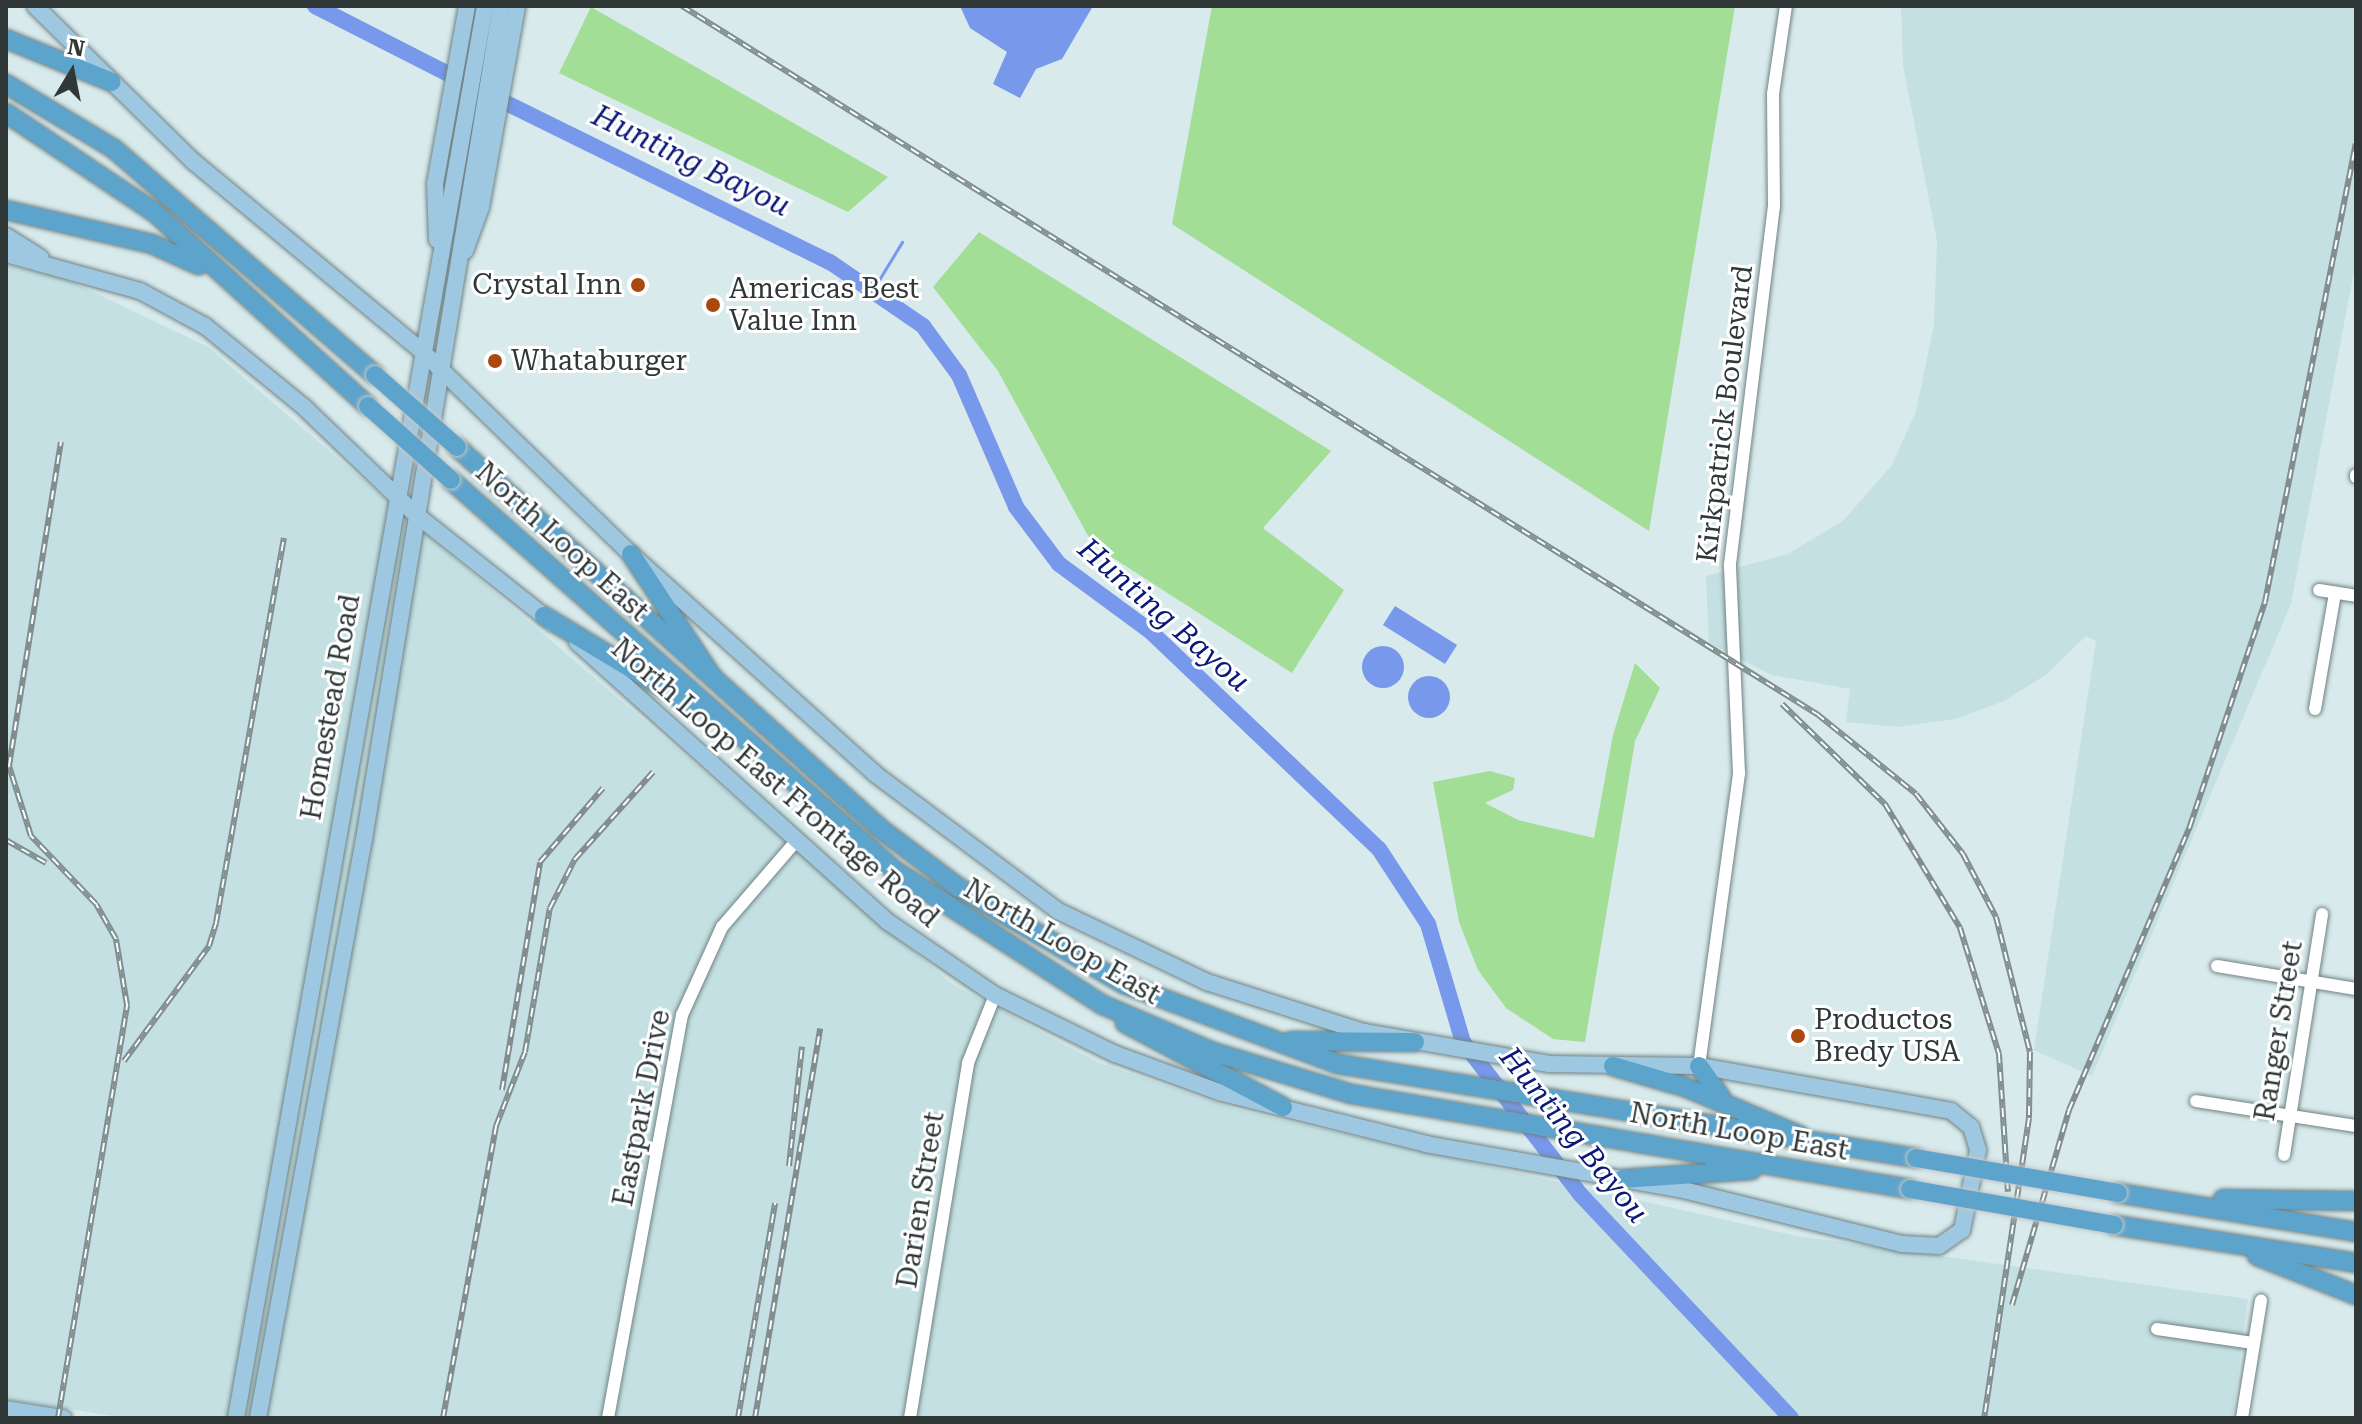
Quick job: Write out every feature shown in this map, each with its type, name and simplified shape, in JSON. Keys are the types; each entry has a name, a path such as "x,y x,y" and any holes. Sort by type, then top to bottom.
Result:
{"highway":[{"path":"6,39 112,82"},
{"name":"North Loop East","path":"6,84 114,149 457,447 716,685 958,887 1124,984 1253,1036 1338,1064 1468,1090 1826,1147 1916,1158 2356,1232"},
{"name":"North Loop East","path":"6,113 101,171 894,870 1101,1004 1301,1081 1490,1119 2228,1245 2356,1263"},
{"path":"6,210 184,255 249,301"},
{"path":"631,554 702,653 716,685"},
{"path":"544,616 735,731"},
{"path":"1101,1004 1148,1040 1283,1107"},
{"path":"1253,1036 1357,1046 1415,1042"},
{"path":"1613,1066 1730,1104 1826,1147"},
{"path":"1699,1066 1730,1104"},
{"path":"1623,1179 1786,1169"},
{"path":"2193,1205 2224,1198 2356,1201"},
{"path":"2228,1245 2356,1295"}],"main road":[{"name":"North Loop East Frontage Road","path":"6,254 50,262 140,291 205,326 414,513 544,616 888,922 995,995 1151,1069 1283,1107 1535,1166 1623,1179 1902,1244 1939,1246 1962,1230 1978,1150 1960,1115 1699,1066 1613,1066 1502,1056 1415,1042 1207,982 1058,911 875,774 631,554 423,352 277,235 35,6"},
{"path":"439,258 433,201 467,6"},
{"name":"Homestead Road","path":"236,1418 356,703 439,258 480,126 485,6"},
{"name":"Homestead Road","path":"258,1418 364,839 414,513 501,6"},
{"path":"480,126 505,70 517,6"},
{"path":"6,236 50,262"},
{"path":"356,703 382,709"},
{"path":"335,835 364,839"},
{"path":"301,1022 329,1025"},
{"path":"285,1132 308,1136"},
{"path":"258,1292 281,1294"},
{"path":"6,1409 63,1418"}],"street":[{"name":"Kirkpatrick Boulevard","path":"1699,1066 1739,773 1730,564 1774,207 1773,94 1786,6"},
{"path":"2319,590 2356,596"},
{"path":"2315,709 2335,593"},
{"name":"Eastpark Drive","path":"608,1418 680,1021 722,927 797,840"},
{"name":"Ranger Street","path":"2284,1155 2322,914"},
{"path":"2217,966 2356,989"},
{"name":"Darien Street","path":"910,1418 968,1063 995,995"},
{"path":"2196,1101 2356,1126"},
{"path":"2242,1418 2261,1301"},
{"path":"2157,1329 2253,1343"}],"shaded area":[{"path":"1901,6 2356,6 2356,261 2291,604 2092,1076 2034,1050 2096,641 2086,636 2047,674 2004,701 1955,719 1897,727 1846,722 1850,689 1772,675 1709,643 1706,576 1788,554 1844,520 1892,465 1916,411 1934,325 1937,241 1903,65"},
{"path":"6,265 64,278 208,347 952,984 1097,1062 1235,1109 1797,1236 2248,1299 2232,1418 126,1418 6,1399"}],"green space":[{"path":"1212,6 1735,6 1649,531 1172,224"},
{"path":"591,7 888,177 848,212 559,73"},
{"path":"979,232 1331,451 1263,528 1344,590 1292,673 1093,545 998,371 933,287"},
{"path":"1635,663 1660,688 1635,741 1585,1042 1553,1039 1506,1008 1478,970 1459,922 1433,782 1490,771 1515,778 1513,790 1485,803 1518,820 1594,838 1613,735"}],"water":[{"path":"960,6 1093,6 1062,59 1036,69 1020,98 993,84 1007,52 970,28"},
{"path":"1395,606 1457,645 1445,664 1383,625"},
{"path":"1383,646 1398,652 1404,667 1398,682 1383,688 1368,682 1362,667 1368,652"},
{"path":"1429,676 1444,682 1450,697 1444,712 1429,718 1414,712 1408,697 1414,682"}],"waterway":[{"name":"Hunting Bayou","path":"315,6 464,82"},
{"name":"Hunting Bayou","path":"488,94 830,262 923,326 959,375 1016,507 1059,564 1150,631 1379,849 1428,924 1463,1042 1580,1194 1791,1418"},
{"path":"874,288 902,242"}],"railway":[{"path":"682,6 1817,714 1916,794 1963,854 1996,917 2030,1052 2029,1118 1984,1418"},
{"path":"2012,1305 2069,1110 2190,826 2265,602 2356,144"},
{"path":"58,1418 127,1005 116,939 96,904 31,836 9,766 61,442"},
{"path":"124,1061 209,946 216,923 284,538"},
{"path":"1782,704 1885,804 1960,928 1999,1054 2008,1192"},
{"path":"443,1418 496,1126 525,1052 550,908 575,859 653,772"},
{"path":"502,1090 540,862 603,788"},
{"path":"6,840 46,863"},
{"path":"755,1418 820,1028"},
{"path":"789,1166 802,1047"},
{"path":"738,1418 775,1203"}],"place":[{"name":"Crystal Inn","path":"638,285"},
{"name":"Americas Best Value Inn","path":"713,305"},
{"name":"Whataburger","path":"495,361"},
{"name":"Productos Bredy USA","path":"1798,1036"}]}
